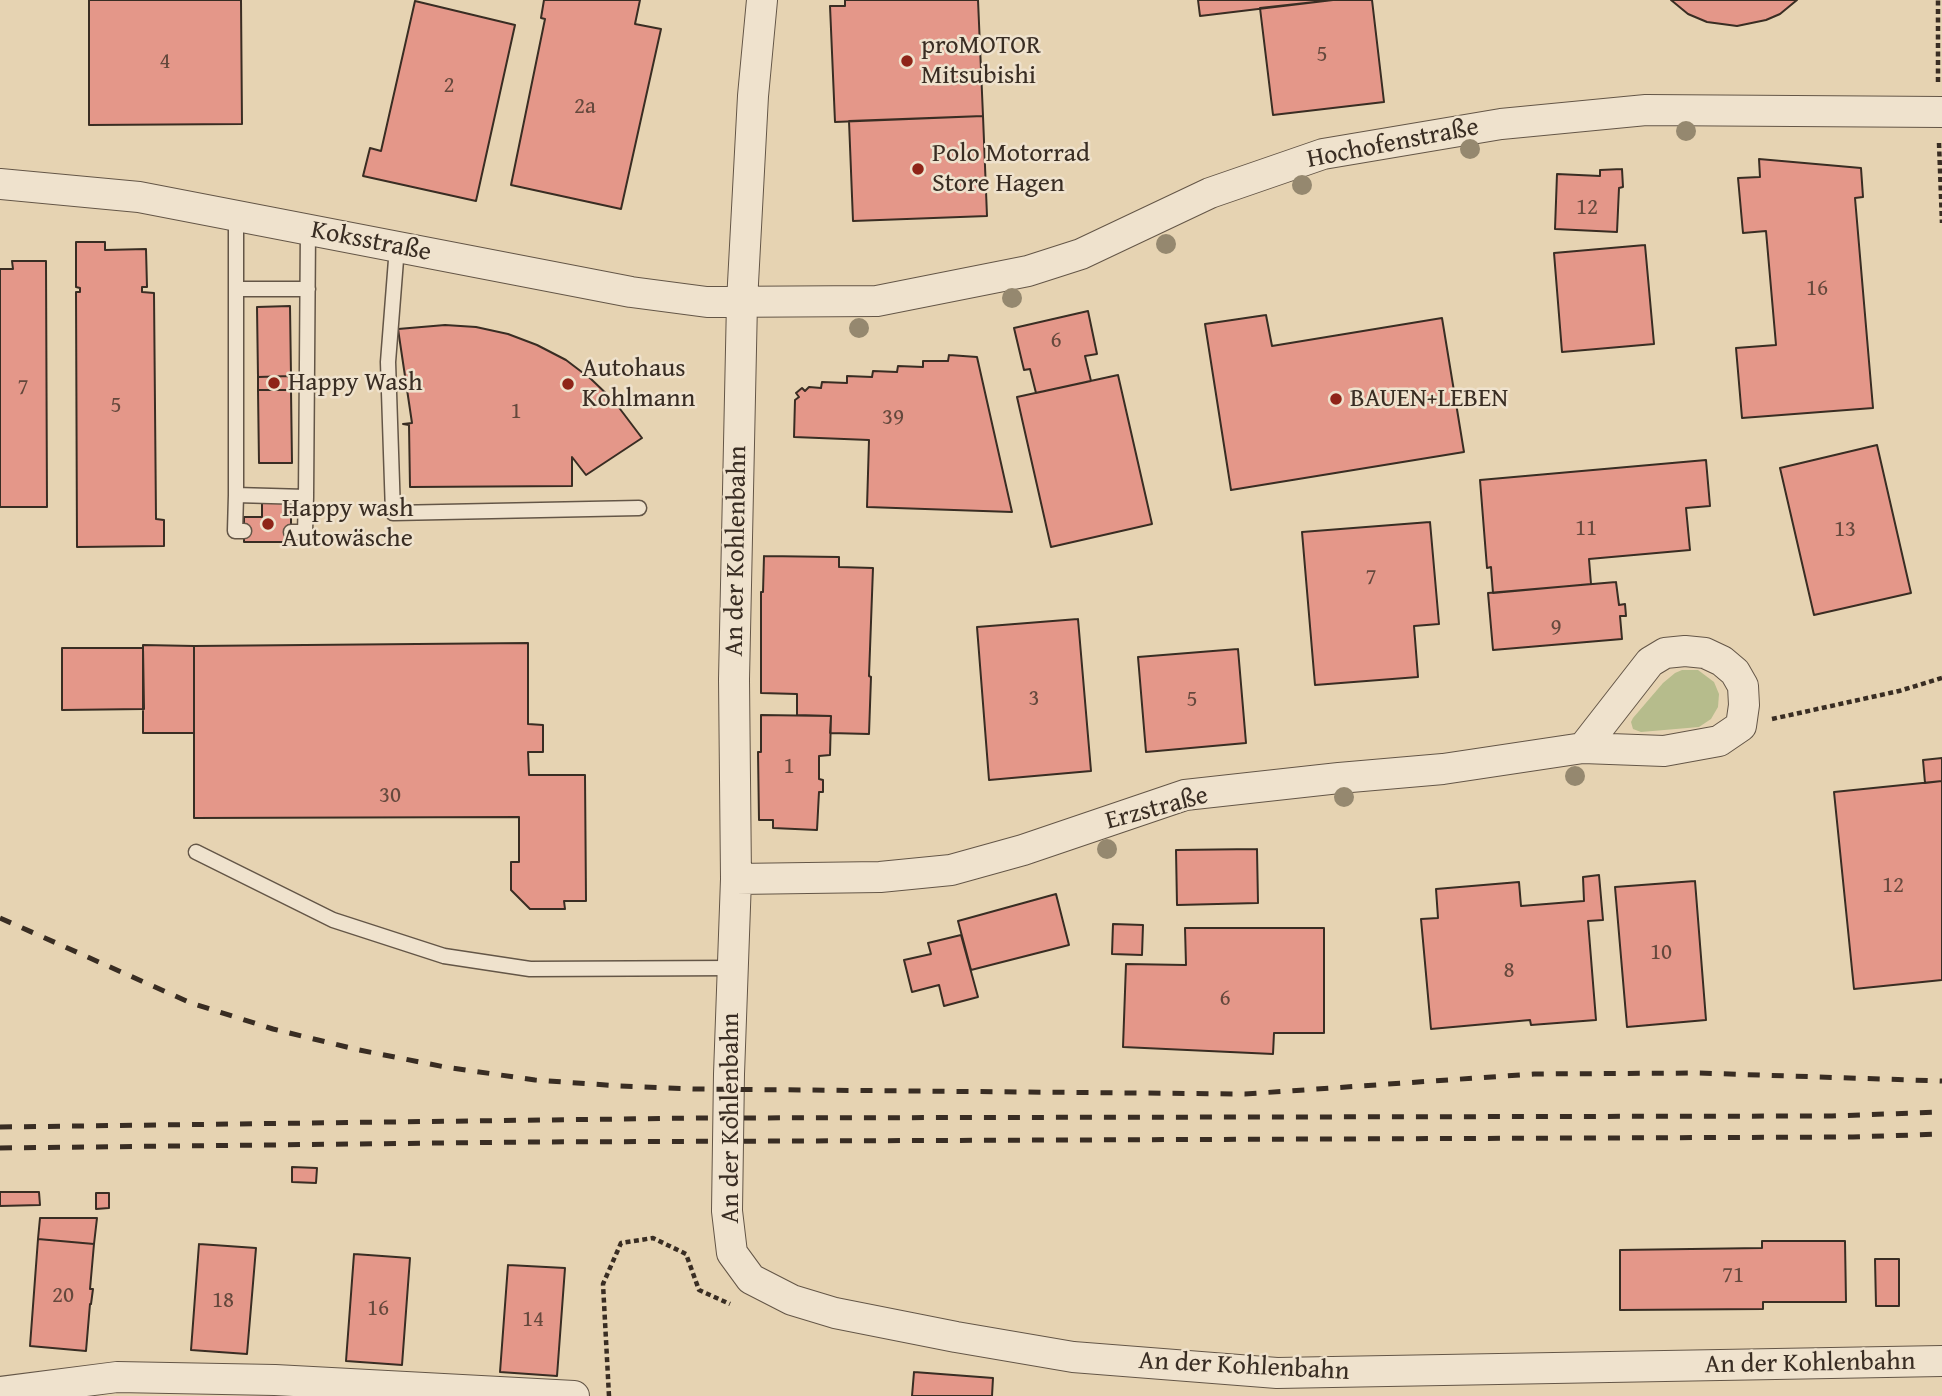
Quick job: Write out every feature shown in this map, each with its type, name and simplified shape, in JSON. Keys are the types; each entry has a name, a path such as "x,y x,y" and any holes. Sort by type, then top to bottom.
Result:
{"street":[{"name":"An der Kohlenbahn","path":"762,0 753,96 742,302 734,679 736,879 727,1211 732,1253 751,1279 792,1300 849,1315 1073,1357 1277,1373 1942,1361"},
{"name":"Hochofenstraße","path":"742,302 877,301 1028,271 1082,254 1210,193 1323,154 1501,124 1646,110 1939,104"},
{"name":"Koksstraße","path":"0,184 139,197 631,292 707,302 742,302"},
{"path":"1583,748 1650,663 1665,653 1705,653 1722,661 1735,672 1743,686 1741,726"},
{"name":"Erzstraße","path":"736,879 880,877 951,870 1023,850 1185,795 1443,769 1583,748 1664,751 1719,741 1741,726"},
{"path":"0,1392 117,1377 275,1380 574,1396"}],"lane":[{"path":"236,215 236,495 239,531"},
{"path":"298,532 306,496 308,229"},
{"path":"397,247 388,362 393,513 639,508"},
{"path":"236,289 308,289"},
{"path":"236,495 306,496"},
{"path":"196,852 333,920 444,956 530,969 733,968"}],"path":[{"path":"1938,0 1942,223"},
{"path":"1741,726 1899,691 1942,678"},
{"path":"609,1396 603,1284 621,1243 653,1238 687,1254 699,1290 733,1305"}],"green space":[{"path":"1682,670 1698,670 1714,682 1719,694 1718,707 1711,719 1699,727 1641,732 1633,729 1633,718 1663,683"}],"building":[{"path":"89,0 241,0 242,124 89,125"},
{"path":"544,0 640,0 635,24 661,29 621,209 511,185 545,19 541,18"},
{"name":"proMOTOR Mitsubishi","path":"845,0 978,0 983,116 835,122 830,6 845,6"},
{"path":"1198,0 1333,0 1200,16"},
{"path":"1333,0 1372,0 1384,102 1273,115 1260,8"},
{"path":"1671,0 1797,0 1780,14 1737,26 1707,22 1688,14"},
{"path":"415,1 515,25 476,201 363,176 370,148 381,151"},
{"name":"Polo Motorrad Store Hagen","path":"983,116 987,216 853,221 849,121"},
{"path":"1759,159 1861,168 1863,197 1855,198 1873,408 1742,418 1736,348 1776,345 1766,231 1743,233 1738,178 1760,177"},
{"path":"1622,169 1623,187 1619,188 1617,232 1555,229 1557,174 1600,176 1600,170"},
{"path":"76,242 105,242 105,250 146,249 147,287 142,287 142,292 154,293 156,519 164,520 164,546 77,547 76,292 80,292 80,288 76,287"},
{"path":"1645,245 1654,344 1562,352 1554,253"},
{"path":"12,261 46,261 47,507 0,507 0,269 13,269"},
{"path":"290,306 291,376 258,377 257,307"},
{"path":"1088,311 1097,354 1085,356 1091,381 1036,393 1030,369 1024,370 1014,328"},
{"name":"BAUEN+LEBEN","path":"1266,315 1272,346 1442,318 1464,452 1231,490 1205,324"},
{"path":"445,325 476,327 508,334 566,360 614,401 642,438 586,475 572,457 572,486 410,487 409,425 403,424 412,423 398,329"},
{"path":"949,355 977,357 1012,512 867,507 869,440 794,437 795,400 799,397 796,393 802,388 805,391 809,387 821,388 822,382 847,383 847,376 872,377 873,371 897,372 898,366 923,367 923,361 948,361"},
{"path":"1118,375 1152,524 1051,547 1017,397"},
{"name":"Happy Wash","path":"291,376 291,390 258,390 258,377"},
{"path":"258,390 291,390 292,463 259,463"},
{"path":"1877,445 1911,593 1814,615 1780,468"},
{"path":"1706,460 1710,506 1686,508 1690,550 1589,559 1591,584 1493,593 1491,567 1487,568 1480,480"},
{"name":"Happy wash Autowäsche","path":"262,502 291,502 291,542 244,542 244,517 262,517"},
{"path":"1430,522 1439,624 1414,626 1418,677 1315,685 1302,532"},
{"path":"764,556 839,557 839,567 873,568 869,734 830,733 831,716 797,715 797,694 761,693 761,592"},
{"path":"1616,582 1619,605 1625,604 1626,616 1620,616 1622,639 1493,650 1488,593"},
{"path":"1078,619 1091,771 989,780 977,627"},
{"path":"528,643 528,724 543,725 543,752 528,752 529,775 585,775 586,901 564,901 565,909 530,909 511,890 511,862 519,862 519,817 194,818 194,646"},
{"path":"143,645 194,646 194,733 143,733"},
{"path":"62,648 143,648 144,709 62,710"},
{"path":"1238,649 1246,743 1146,752 1138,657"},
{"path":"761,715 831,716 830,755 819,756 819,779 823,780 823,792 819,792 817,830 773,828 773,820 759,820 758,752 761,752"},
{"path":"1942,758 1942,781 1925,783 1923,760"},
{"path":"1942,781 1942,980 1854,989 1834,792"},
{"path":"1257,849 1258,903 1177,905 1176,850"},
{"path":"1599,875 1603,920 1588,921 1596,1020 1531,1025 1530,1020 1431,1029 1421,919 1438,918 1436,889 1519,882 1521,906 1584,901 1583,877"},
{"path":"1695,881 1706,1020 1627,1027 1615,887"},
{"path":"1056,894 1069,945 971,970 958,921"},
{"path":"1113,924 1143,925 1142,955 1112,954"},
{"path":"1185,928 1324,928 1324,1033 1274,1033 1273,1054 1123,1047 1126,964 1186,965"},
{"path":"961,935 978,997 944,1006 939,985 912,992 904,960 931,954 928,943"},
{"path":"292,1167 317,1168 316,1183 292,1182"},
{"path":"0,1192 39,1192 40,1205 0,1206"},
{"path":"96,1193 109,1193 109,1208 96,1209"},
{"path":"40,1218 97,1218 94,1244 38,1239"},
{"path":"38,1239 94,1244 90,1289 93,1289 86,1351 30,1346"},
{"path":"1762,1241 1845,1241 1846,1302 1763,1302 1763,1309 1620,1310 1620,1250 1762,1248"},
{"path":"199,1244 256,1248 247,1354 191,1350"},
{"path":"354,1254 410,1258 402,1365 346,1361"},
{"path":"1875,1259 1899,1259 1899,1306 1876,1306"},
{"path":"508,1265 565,1268 557,1376 500,1372"},
{"path":"914,1372 993,1378 992,1396 912,1396"}],"railway":[{"path":"0,918 191,1003 273,1029 445,1067 535,1080 695,1089 1245,1094 1534,1074 1698,1073 1942,1081"},
{"path":"0,1127 700,1118 1832,1116 1942,1112"},
{"path":"0,1148 530,1142 1853,1137 1942,1134"}],"place":[{"name":"proMOTOR Mitsubishi","path":"907,61"},
{"name":"Polo Motorrad Store Hagen","path":"918,169"},
{"name":"Happy Wash","path":"274,383"},
{"name":"Autohaus Kohlmann","path":"568,384"},
{"name":"BAUEN+LEBEN","path":"1336,399"},
{"name":"Happy wash Autowäsche","path":"268,524"}]}
